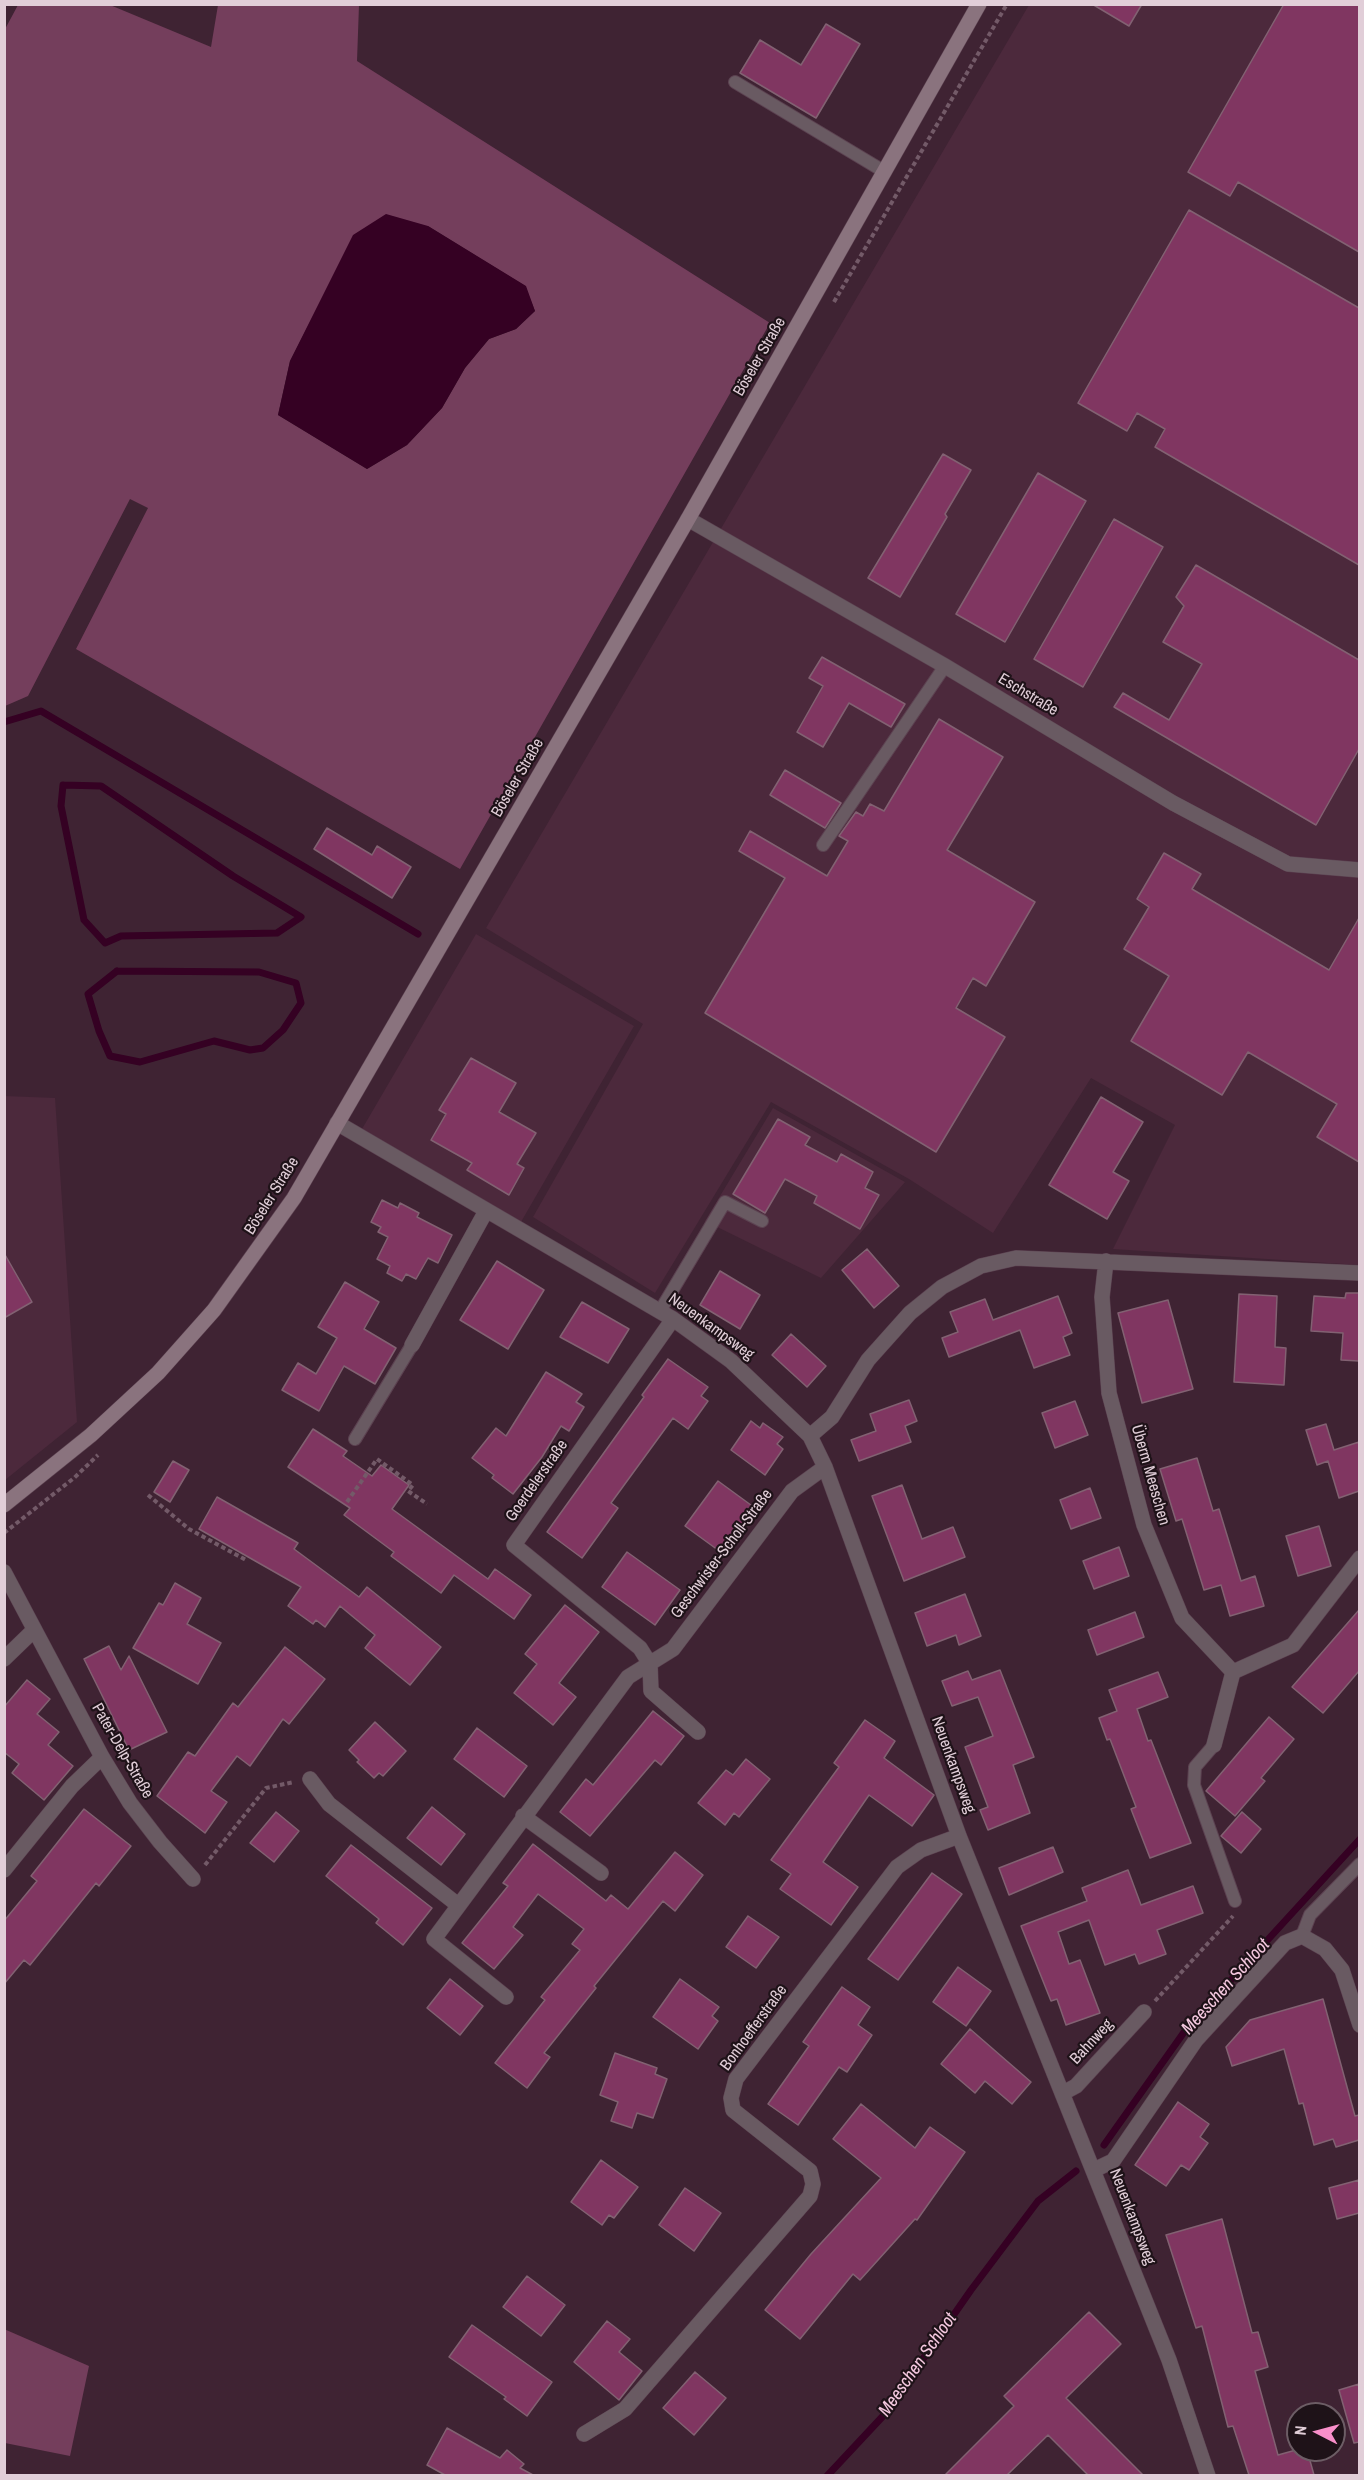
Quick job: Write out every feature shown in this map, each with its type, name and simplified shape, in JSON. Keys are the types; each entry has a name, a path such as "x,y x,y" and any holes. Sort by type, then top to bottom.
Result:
{"main road":[{"name":"Böseler Straße","path":"4,1505 97,1430 158,1373 214,1310 294,1198 688,519 979,4"}],"street":[{"name":"Eschstraße","path":"688,519 945,666 1173,803 1288,864 1359,870"},
{"name":"Neuenkampsweg","path":"337,1123 660,1311 731,1361 810,1436 825,1467 959,1836 1169,2360 1208,2475"},
{"path":"412,1345 486,1211"},
{"path":"810,1436 832,1417 868,1360 910,1313 942,1287 981,1266 1016,1258 1359,1273"},
{"name":"Überm Meeschen","path":"1106,1261 1102,1297 1109,1393 1144,1525 1182,1618 1233,1672"},
{"name":"Goerdelerstraße","path":"650,1664 640,1648 514,1545 673,1320"},
{"name":"Geschwister-Scholl-Straße","path":"506,1997 434,1939 628,1677 673,1649 792,1491 825,1467"},
{"path":"1214,1745 1233,1672 1293,1645 1359,1558"},
{"name":"Pater-Delp-Straße","path":"4,1572 102,1757 144,1822 194,1879"},
{"path":"4,1659 34,1630"},
{"path":"650,1664 651,1691 698,1732"},
{"path":"4,1870 72,1786 102,1757"},
{"path":"310,1779 329,1804 458,1905"},
{"path":"523,1816 602,1873"},
{"name":"Bonhoefferstraße","path":"584,2434 625,2409 810,2196 813,2184 810,2171 733,2110 732,2098 736,2079 897,1868 921,1850 959,1836"},
{"path":"1094,2170 1113,2161 1196,2040 1285,1943 1302,1936 1325,1949 1342,1970 1359,2025"},
{"name":"Bahnweg","path":"1063,2093 1076,2086 1144,2012"}],"lane":[{"path":"735,82 885,172"},
{"path":"824,845 945,666"},
{"path":"660,1311 725,1202 762,1221"},
{"path":"355,1439 412,1345"},
{"path":"1214,1745 1195,1767 1194,1785 1235,1901"},
{"path":"1302,1936 1310,1915 1359,1864"}],"path":[{"path":"347,1502 377,1459 413,1485 408,1491 427,1504"},
{"path":"148,1495 189,1529 246,1560"},
{"path":"194,1879 266,1788 310,1779"},
{"path":"1144,2012 1232,1919 1238,1907 1235,1901"}],"shaded area":[{"path":"18,5 110,5 211,47 218,5 359,5 357,61 770,323 460,869 76,649 148,508 130,499 28,696 5,706 4,31","holes":["428,226 525,286 535,311 516,329 489,339 465,368 442,408 407,445 367,469 278,415 290,361 320,303"]},
{"path":"1029,5 1359,5 1359,1265 1113,1249 1175,1125 1091,1078 993,1233 909,1179 771,1102 655,1293 533,1217 643,1024 486,928"},
{"path":"386,214 428,226 526,286 535,311 516,329 489,339 465,368 442,408 407,445 367,469 278,415 290,361 353,235"},
{"path":"476,934 634,1026 521,1222 362,1129"},
{"path":"4,1096 55,1098 77,1422 5,1480"},
{"path":"773,1108 905,1182 821,1278 705,1221"},
{"path":"4,2329 89,2366 70,2456 5,2443"}],"building":[{"path":"1092,4 1142,4 1129,26"},
{"path":"1284,4 1359,4 1359,252 1238,182 1230,196 1188,172"},
{"path":"826,24 860,44 816,118 740,73 760,40 801,65"},
{"path":"1189,210 1359,308 1359,565 1155,447 1165,429 1137,413 1127,431 1078,403"},
{"path":"943,454 971,470 945,514 947,517 900,597 868,578"},
{"path":"1038,473 1086,501 1005,642 956,614"},
{"path":"1114,519 1163,547 1083,687 1034,659"},
{"path":"1196,565 1359,660 1359,749 1316,825 1114,707 1123,693 1169,720 1202,664 1163,642 1184,606 1176,597"},
{"path":"822,657 905,704 891,727 849,703 823,747 797,732 823,686 809,678"},
{"path":"939,719 1003,757 947,850 1035,902 986,986 973,978 956,1008 1005,1037 936,1152 705,1013 785,878 739,851 750,831 827,876 848,841 839,836 856,812 863,816 870,804 884,811"},
{"path":"785,770 841,803 825,828 770,795"},
{"path":"327,828 372,855 377,846 411,867 392,898 314,849"},
{"path":"1164,853 1201,874 1192,889 1329,970 1359,918 1359,1162 1317,1137 1337,1104 1248,1052 1222,1095 1131,1041 1169,976 1124,949 1149,907 1137,899"},
{"path":"471,1058 516,1083 499,1112 536,1133 517,1164 524,1168 509,1195 467,1170 472,1163 431,1140 446,1114 439,1110"},
{"path":"1101,1097 1143,1122 1113,1172 1129,1181 1107,1219 1049,1185"},
{"path":"778,1119 810,1137 805,1145 837,1162 841,1154 873,1172 865,1188 879,1195 860,1229 814,1203 817,1196 785,1179 765,1213 733,1194"},
{"path":"382,1200 398,1208 400,1203 419,1213 417,1217 452,1235 438,1263 428,1258 416,1279 406,1274 402,1281 387,1273 390,1266 377,1259 388,1237 378,1232 381,1227 371,1222"},
{"path":"867,1249 899,1286 874,1308 842,1270"},
{"path":"4,1253 32,1302 4,1318"},
{"path":"497,1261 544,1290 508,1349 460,1320"},
{"path":"720,1271 760,1295 740,1329 700,1305"},
{"path":"345,1282 379,1302 364,1329 396,1348 375,1384 344,1366 319,1411 282,1390 298,1363 316,1374 337,1338 318,1327"},
{"path":"1346,1293 1359,1293 1359,1361 1341,1360 1343,1333 1311,1331 1314,1296 1345,1298"},
{"path":"1239,1294 1277,1296 1275,1347 1286,1348 1284,1385 1234,1382"},
{"path":"1058,1296 1072,1333 1063,1337 1070,1355 1034,1368 1020,1330 949,1357 942,1338 958,1332 950,1312 985,1299 993,1320"},
{"path":"1168,1300 1193,1389 1142,1403 1118,1313"},
{"path":"582,1302 629,1329 608,1363 560,1337"},
{"path":"791,1334 826,1366 807,1387 772,1355"},
{"path":"668,1359 708,1387 701,1396 708,1401 688,1429 673,1418 611,1503 618,1508 582,1558 547,1532 644,1397 642,1395"},
{"path":"546,1372 582,1394 576,1402 584,1407 569,1431 561,1426 542,1457 513,1494 492,1478 494,1475 472,1458 496,1428 506,1436"},
{"path":"909,1400 917,1421 905,1426 911,1442 859,1461 851,1440 876,1431 870,1414"},
{"path":"1075,1401 1088,1435 1055,1448 1042,1413"},
{"path":"751,1421 760,1428 763,1423 783,1437 777,1444 783,1449 765,1475 731,1450"},
{"path":"1326,1424 1334,1450 1359,1442 1359,1491 1339,1498 1328,1461 1317,1465 1306,1430"},
{"path":"313,1429 347,1451 343,1456 372,1476 381,1465 409,1485 392,1509 488,1579 495,1569 531,1595 514,1619 454,1575 441,1593 391,1556 394,1552 344,1515 350,1508 288,1467"},
{"path":"1197,1458 1213,1511 1219,1509 1241,1581 1255,1576 1264,1606 1230,1616 1221,1585 1204,1590 1182,1519 1176,1521 1160,1469"},
{"path":"173,1461 189,1470 170,1502 154,1492"},
{"path":"718,1481 755,1508 722,1553 685,1526"},
{"path":"902,1485 922,1539 953,1527 965,1557 904,1581 872,1496"},
{"path":"1090,1488 1101,1518 1071,1529 1060,1500"},
{"path":"217,1497 298,1543 294,1549 359,1597 367,1587 441,1647 410,1685 365,1648 375,1635 340,1606 325,1627 316,1620 313,1624 288,1606 301,1587 199,1529"},
{"path":"1319,1526 1331,1566 1298,1576 1286,1536"},
{"path":"1119,1547 1129,1576 1094,1589 1083,1561"},
{"path":"627,1552 680,1590 655,1625 602,1587"},
{"path":"175,1583 201,1598 187,1624 221,1643 198,1684 133,1648 159,1603 163,1605"},
{"path":"965,1594 981,1636 959,1645 956,1635 927,1646 915,1613"},
{"path":"565,1605 599,1632 559,1683 576,1697 553,1725 514,1693 537,1664 525,1654"},
{"path":"1359,1610 1359,1671 1323,1713 1292,1687"},
{"path":"1135,1612 1144,1637 1097,1655 1088,1630"},
{"path":"109,1646 121,1670 129,1656 167,1732 129,1750 84,1659"},
{"path":"285,1647 325,1679 289,1724 283,1719 250,1766 237,1756 211,1791 227,1802 205,1833 157,1796 188,1752 195,1756 233,1703 238,1707"},
{"path":"1000,1670 1034,1757 1013,1765 1030,1813 988,1830 980,1810 988,1807 965,1747 993,1736 978,1697 952,1706 942,1681 968,1671 972,1680"},
{"path":"1158,1672 1168,1697 1137,1709 1191,1843 1150,1858 1131,1809 1136,1807 1110,1739 1107,1740 1099,1718 1117,1711 1109,1690"},
{"path":"27,1680 50,1699 37,1714 59,1732 48,1745 73,1766 44,1800 12,1773 19,1764 4,1752 4,1707"},
{"path":"653,1711 684,1736 661,1765 655,1760 590,1836 560,1812 586,1779 593,1785"},
{"path":"1269,1717 1294,1739 1261,1778 1265,1781 1235,1816 1206,1791"},
{"path":"865,1720 895,1741 884,1758 934,1795 912,1826 869,1795 823,1862 858,1887 831,1925 780,1889 791,1874 771,1860 839,1767 834,1763"},
{"path":"375,1722 406,1751 383,1776 379,1773 374,1778 357,1762 359,1760 349,1750"},
{"path":"477,1728 527,1766 504,1797 454,1759"},
{"path":"746,1759 770,1779 739,1817 734,1813 725,1825 698,1803 726,1770 733,1775"},
{"path":"432,1807 465,1834 441,1865 407,1838"},
{"path":"84,1809 131,1846 99,1886 96,1883 30,1965 24,1960 4,1984 4,1921 37,1881 31,1876"},
{"path":"276,1812 299,1831 274,1862 250,1843"},
{"path":"1242,1812 1261,1829 1241,1853 1221,1836"},
{"path":"533,1844 606,1901 611,1895 628,1909 675,1852 703,1875 675,1911 663,1901 594,1986 596,1988 544,2053 550,2057 527,2088 495,2063 545,2000 541,1997 580,1950 572,1944 584,1929 538,1894 513,1927 523,1935 494,1969 462,1943 508,1886 503,1883"},
{"path":"351,1845 432,1908 403,1945 376,1923 379,1919 326,1876"},
{"path":"1053,1847 1063,1872 1009,1895 999,1868"},
{"path":"1128,1870 1141,1905 1193,1886 1203,1913 1157,1930 1166,1954 1139,1964 1135,1954 1105,1965 1089,1920 1058,1932 1069,1964 1080,1960 1100,2013 1066,2025 1057,1999 1051,2001 1021,1926 1087,1901 1082,1888"},
{"path":"932,1873 962,1894 898,1980 868,1959"},
{"path":"748,1916 779,1937 756,1968 726,1947"},
{"path":"958,1967 991,1991 966,2026 933,2002"},
{"path":"450,1979 483,2006 460,2035 427,2008"},
{"path":"680,1979 719,2007 712,2016 718,2021 698,2049 653,2017"},
{"path":"842,1987 870,2007 858,2025 872,2035 847,2072 839,2067 798,2125 768,2104 809,2046 803,2042"},
{"path":"1323,1999 1355,2116 1359,2115 1359,2140 1336,2147 1333,2139 1314,2145 1303,2103 1299,2104 1284,2049 1232,2066 1226,2047 1250,2020"},
{"path":"970,2029 1031,2082 1012,2104 985,2081 975,2093 941,2064"},
{"path":"615,2053 657,2068 655,2074 667,2079 653,2118 637,2113 632,2128 611,2121 618,2102 600,2095"},
{"path":"1178,2102 1209,2124 1200,2137 1208,2143 1189,2170 1181,2165 1166,2186 1135,2165"},
{"path":"861,2104 915,2148 930,2127 965,2152 917,2220 915,2219 860,2280 853,2274 800,2339 765,2310 811,2254 881,2178 833,2139"},
{"path":"601,2160 638,2187 614,2218 609,2215 602,2225 571,2202"},
{"path":"1359,2180 1359,2213 1337,2219 1329,2188"},
{"path":"685,2188 721,2213 694,2251 659,2225"},
{"path":"1222,2219 1252,2333 1258,2332 1268,2367 1255,2371 1278,2455 1286,2453 1286,2462 1310,2462 1314,2475 1249,2475 1233,2426 1228,2427 1202,2326 1196,2328 1166,2235"},
{"path":"527,2276 565,2305 541,2336 503,2307"},
{"path":"1089,2312 1121,2344 1066,2398 1143,2475 1088,2475 1048,2435 1007,2475 945,2475 1014,2406 1004,2396"},
{"path":"607,2321 630,2339 619,2352 642,2371 619,2400 574,2362"},
{"path":"472,2325 552,2382 527,2416 504,2399 506,2397 449,2357"},
{"path":"695,2372 726,2398 694,2435 663,2408"},
{"path":"1359,2384 1359,2442 1354,2443 1346,2415 1346,2402 1342,2402 1339,2390"},
{"path":"447,2428 500,2458 507,2450 524,2464 520,2468 533,2475 445,2475 427,2465"}],"waterway":[{"path":"4,722 41,711 418,934"},
{"path":"63,785 101,786 233,876 301,917 277,933 121,936 105,943 84,920 61,806 63,785"},
{"path":"117,971 259,972 296,983 301,1003 283,1030 263,1048 250,1050 214,1041 140,1062 110,1056 99,1031 88,994 117,971"},
{"name":"Meeschen Schloot","path":"1104,2145 1187,2028 1360,1839"},
{"name":"Meeschen Schloot","path":"827,2476 884,2415 971,2290 1038,2201 1076,2171"}]}
